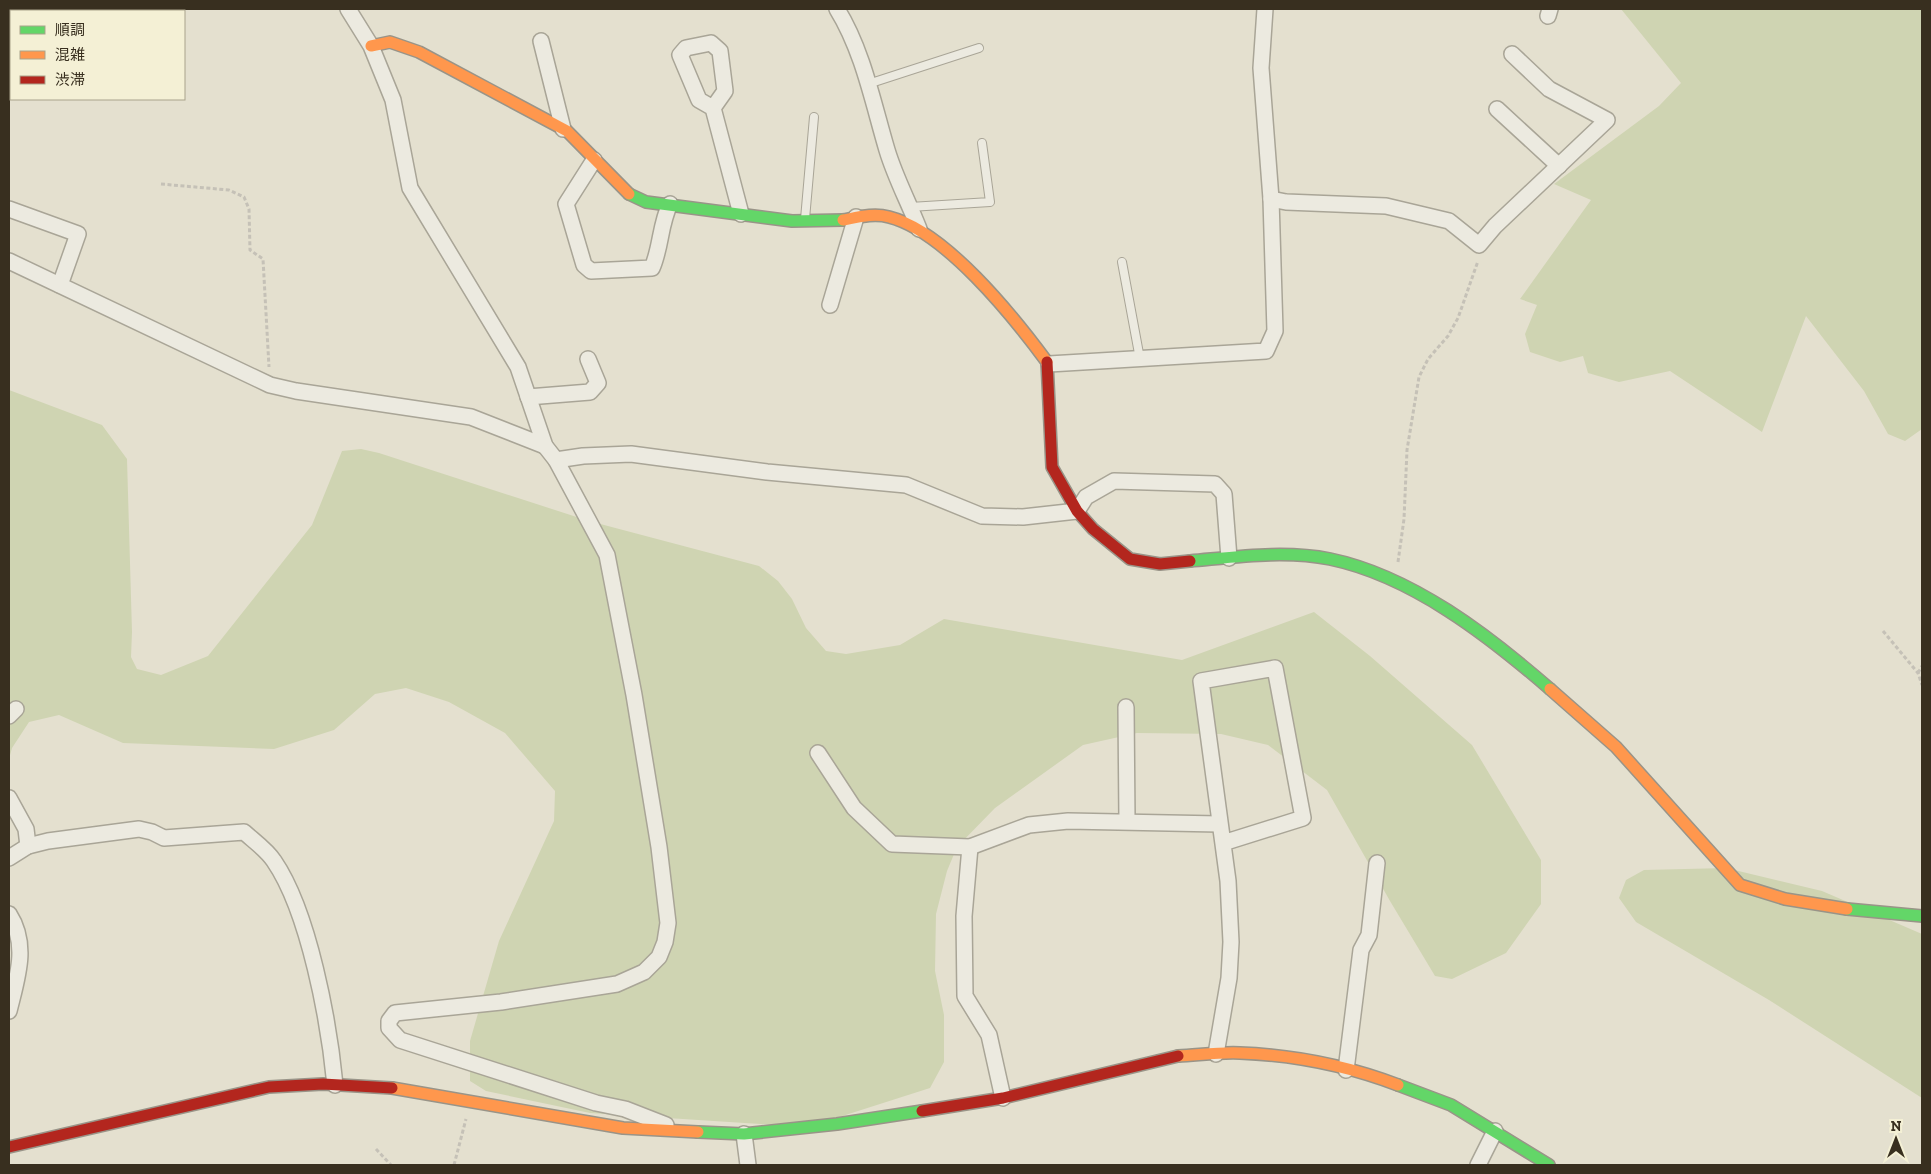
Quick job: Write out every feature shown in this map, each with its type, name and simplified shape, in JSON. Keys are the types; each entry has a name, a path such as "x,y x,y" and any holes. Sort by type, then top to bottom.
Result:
{"street":[{"path":"348,9 371,46 393,100 410,188 518,367 545,446 556,460 607,555 659,847 668,923 665,942 659,958 644,972 617,984 501,1002 395,1013 389,1020 389,1028 400,1040 596,1102 624,1109 688,1133"},
{"path":"837,9 847,24 868,84 888,153 920,228"},
{"path":"1049,364 1266,352 1275,331 1271,199 1261,68 1265,9"},
{"path":"541,41 563,129"},
{"path":"371,46 390,42 419,52 492,89 563,129 626,193 646,202 804,221 840,220 871,215 889,217 920,228 943,247 1010,312 1049,364 1052,467 1077,511 1093,529 1130,559 1160,564 1264,554 1330,559 1386,577 1433,601 1516,659 1616,747 1740,885 1769,896 1808,905 1922,916"},
{"path":"1271,199 1286,202 1386,206 1449,221 1479,245 1495,226 1607,120 1549,89 1512,54"},
{"path":"713,108 741,214"},
{"path":"1498,109 1559,166"},
{"path":"594,160 566,204 584,265 591,271 652,268 656,259 666,212 670,204"},
{"path":"9,209 78,234 60,285"},
{"path":"830,306 856,217"},
{"path":"9,261 270,385 296,391 471,417 545,446"},
{"path":"528,398 590,392 598,383 588,359"},
{"path":"556,460 584,456 631,454 767,472 906,485 982,516 1022,517 1077,511"},
{"path":"1077,511 1086,497 1114,481 1215,484 1224,494 1229,558"},
{"path":"1216,1054 1229,978 1231,942 1223,843 1201,681 1275,668 1303,818 1223,843"},
{"path":"1126,706 1127,821"},
{"path":"818,753 854,808 892,844 970,847 1029,825 1068,821 1219,824"},
{"path":"9,798 26,829 28,846"},
{"path":"9,858 28,846 48,841 139,830 152,832 164,838 244,832 273,860 292,892 316,974 333,1059 335,1084"},
{"path":"970,847 964,916 965,996 989,1035 1003,1098"},
{"path":"1346,1070 1361,950 1369,935 1378,863"},
{"path":"9,914 15,923 20,949 20,968 9,1011"},
{"path":"9,1147 269,1088 335,1084 389,1088 623,1128 688,1133 744,1134 837,1124 1003,1098 1169,1058 1239,1053 1300,1060 1374,1076 1451,1105 1549,1165"},
{"path":"1478,1165 1495,1131"},
{"path":"744,1134 748,1165"}],"lane":[{"path":"868,84 979,48"},
{"path":"804,221 814,117"},
{"path":"910,207 990,202 982,143"},
{"path":"1122,262 1140,360"}],"path":[{"path":"161,184 229,190 244,197 249,209 250,250 263,259 270,385"},
{"path":"1399,566 1397,559 1404,519 1407,450 1419,377 1428,360 1448,336 1458,318 1480,257 1479,245"},
{"path":"1883,631 1918,674 1922,685"},
{"path":"1918,674 1922,666"},
{"path":"454,1165 472,1102"},
{"path":"376,1149 391,1165"}],"green space":[{"path":"1621,9 1922,9 1922,429 1905,441 1888,434 1864,391 1806,316 1762,432 1670,371 1619,382 1588,373 1583,356 1560,362 1530,352 1525,334 1537,305 1520,299 1591,200 1554,184 1659,106 1681,83"},
{"path":"9,390 102,425 127,459 132,632 131,657 137,669 161,675 208,656 312,525 342,451 361,449 379,453 589,521 759,566 778,581 792,599 806,628 826,651 846,654 900,645 944,619 1182,660 1314,612 1370,656 1472,745 1541,860 1541,904 1506,953 1452,979 1435,976 1327,790 1268,745 1221,734 1137,733 1083,745 995,808 957,847 947,871 936,914 935,971 944,1015 944,1062 930,1088 808,1127 590,1113 486,1091 470,1081 470,1041 499,941 554,821 555,791 505,733 449,702 406,688 375,694 334,730 274,749 123,743 59,715 29,722 12,748 9,759"},
{"path":"1726,868 1822,891 1922,934 1922,1098 1769,1000 1636,922 1619,898 1626,880 1644,870"}],"traffic: fast":[{"path":"629,194 646,202 792,221 843,220"},
{"path":"1190,561 1260,555 1295,555 1330,559 1360,567 1390,579 1448,610 1501,649 1550,689"},
{"path":"1847,909 1922,916"},
{"path":"1398,1085 1451,1105 1549,1165"},
{"path":"698,1132 744,1134 837,1124 922,1111"}],"traffic: slow":[{"path":"371,46 390,42 419,52 567,131 629,194"},
{"path":"843,220 872,215 889,217 910,225 933,239 955,257 997,300 1047,362"},
{"path":"1550,689 1616,747 1740,885 1785,899 1847,909"},
{"path":"1178,1056 1217,1053 1280,1056 1340,1067 1398,1085"},
{"path":"392,1088 623,1128 698,1132"}],"traffic: jam":[{"path":"1047,362 1052,467 1077,511 1093,529 1130,559 1160,564 1190,561"},
{"path":"922,1111 1003,1098 1178,1056"},
{"path":"9,1147 269,1087 323,1084 392,1088"}]}
